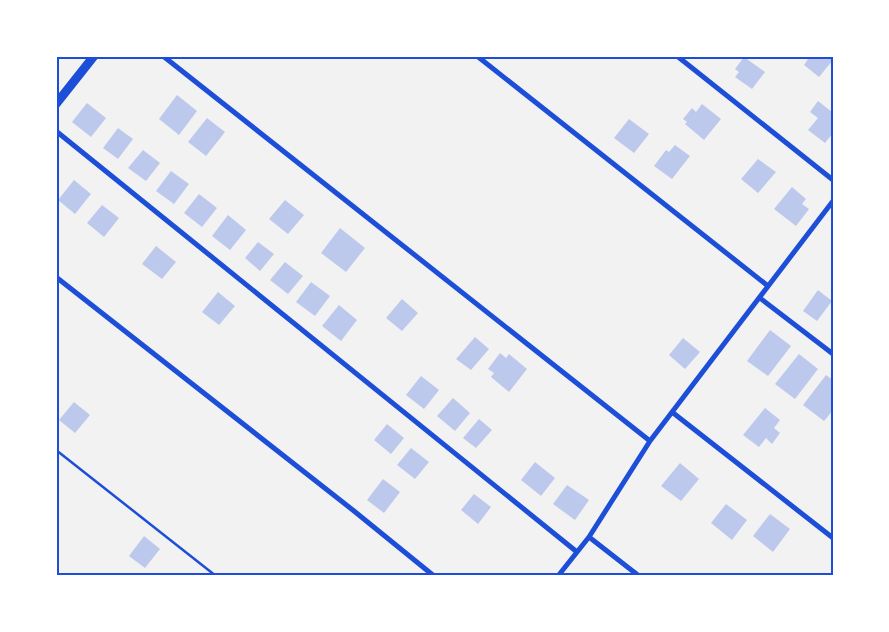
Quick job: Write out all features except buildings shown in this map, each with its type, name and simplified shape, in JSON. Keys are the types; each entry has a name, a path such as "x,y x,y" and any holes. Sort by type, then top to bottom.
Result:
{"street":[{"path":"56,104 94,56"},
{"path":"164,56 650,441"},
{"path":"477,56 768,286"},
{"path":"677,56 833,180"},
{"path":"56,131 576,552"},
{"path":"558,576 589,536 650,441 768,286 831,209 833,201"},
{"path":"56,277 354,510 434,576"},
{"path":"760,298 833,354"},
{"path":"672,412 833,538"},
{"path":"589,536 639,576"}],"path":[{"path":"56,450 216,576"}]}
